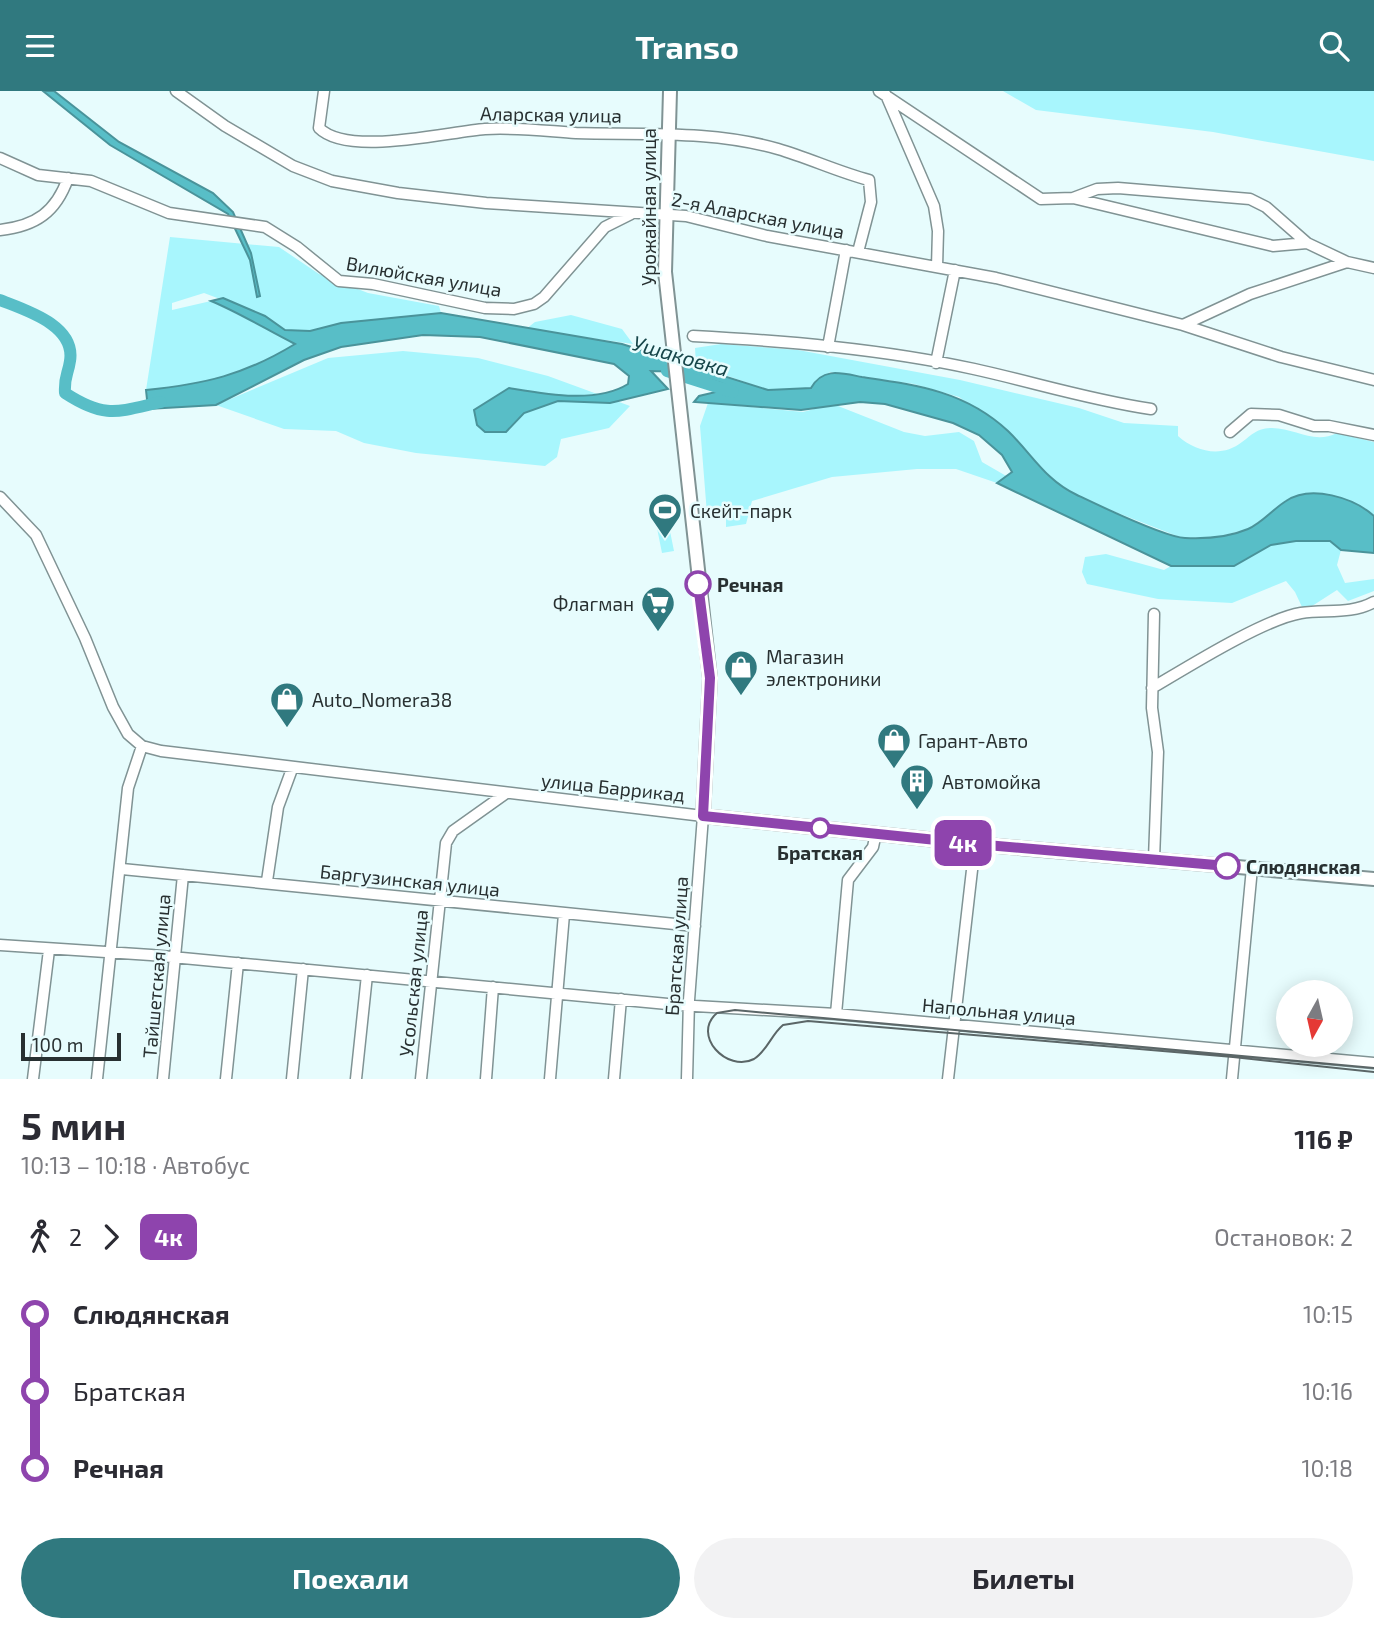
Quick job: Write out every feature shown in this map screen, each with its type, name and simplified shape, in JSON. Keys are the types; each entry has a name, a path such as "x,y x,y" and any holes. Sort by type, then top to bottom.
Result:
{"main road":[{"name":"Урожайная улица","path":"670,91 665,272 710,678 703,816"},
{"name":"улица Баррикад","path":"703,816 975,844 1374,879"}],"street":[{"name":"2-я Аларская улица","path":"176,91 225,126 282,159 332,181 423,196 666,214 955,270 1183,325 1281,357 1374,380"},
{"name":"Аларская улица","path":"324,91 319,128 325,134 341,140 394,141 487,129 667,134 777,149 869,180 871,201 858,252"},
{"path":"884,92 1041,199 1073,198 1273,246 1307,243"},
{"path":"884,92 934,206 939,231 937,267"},
{"name":"Вилюйская улица","path":"0,158 27,172 92,181 169,213 256,226 276,233 298,247 339,281 373,284 485,308 514,309 534,304 544,297 605,227"},
{"path":"0,230 42,219 58,201 68,178"},
{"path":"1073,198 1097,189 1118,188 1250,199 1266,207 1307,243 1347,262 1374,268"},
{"path":"601,211 605,227 632,213"},
{"path":"828,347 846,250"},
{"path":"1183,325 1250,294 1347,262"},
{"path":"936,363 955,270"},
{"path":"693,336 777,340 936,363 973,369 1099,401 1151,409"},
{"path":"1230,432 1251,414 1279,415 1314,426 1329,426 1374,435"},
{"path":"0,497 36,535 113,707 128,734 142,745 128,788 122,869 97,1079"},
{"path":"1152,688 1266,627 1300,613 1331,614 1363,608 1374,602"},
{"path":"1153,614 1152,688 1158,752 1154,859"},
{"name":"улица Баррикад","path":"142,745 162,751 292,769 703,816"},
{"path":"267,881 278,807 292,769"},
{"name":"Усольская улица","path":"421,1079 446,843 453,831 505,794"},
{"name":"Братская улица","path":"687,1079 688,1004 703,816"},
{"path":"836,1014 848,880 873,847 876,833"},
{"path":"948,1079 975,844"},
{"path":"1232,1079 1252,867"},
{"name":"Баргузинская улица","path":"122,869 267,881 695,926"},
{"name":"Тайшетская улица","path":"163,1079 183,876"},
{"path":"550,1079 564,914"},
{"name":"Напольная улица","path":"0,945 110,955 175,957 621,999 954,1024 1374,1063"},
{"path":"33,1079 49,950"},
{"path":"226,1079 238,963"},
{"path":"292,1079 303,969"},
{"path":"356,1079 367,975"},
{"path":"486,1079 493,987"},
{"path":"614,1079 621,999"}],"shaded area":[{"path":"43,91 54,91 119,142 213,193 233,212 251,253 260,296 257,297 250,260 228,214 110,145"},
{"path":"1003,91 1374,91 1374,161 1213,132 1036,110"},
{"path":"170,237 279,247 319,274 368,293 439,306 441,313 341,323 310,331 285,330 265,316 204,293 172,303 172,310 211,301 296,343 259,363 224,376 187,385 146,390"},
{"path":"223,298 265,316 285,330 310,331 341,323 441,313 622,344 768,390 811,388 821,377 833,373 921,387 957,398 992,418 1008,431 1047,474 1066,489 1162,532 1185,538 1233,534 1263,520 1281,504 1296,496 1332,495 1366,509 1374,516 1374,553 1341,550 1330,541 1296,541 1271,545 1234,566 1171,566 997,483 1012,472 1002,455 979,435 953,423 885,404 860,402 801,410 694,402 699,396 716,392 721,383 682,372 651,371 668,389 610,403 558,401 524,413 506,432 485,432 477,425 474,410 509,388 554,395 586,396 615,390 628,384 629,376 614,364 480,337 423,335 341,347 304,360 216,405 148,409 146,390 187,385 241,371 295,344 211,301"},
{"path":"571,315 622,329 633,344 526,329 535,322"},
{"path":"721,344 798,350 960,380 1079,408 1124,423 1178,426 1178,436 1185,442 1209,451 1234,447 1258,431 1270,428 1320,437 1337,433 1374,442 1374,516 1365,508 1264,518 1248,529 1217,537 1182,538 1105,508 1059,486 1044,474 1007,431 959,397 914,384 830,372 811,388 768,390 696,365 695,348"},
{"path":"403,351 478,358 548,376 630,406 609,428 561,439 557,457 545,466 416,453 364,443 336,431 284,429 216,405 328,358"},
{"path":"708,403 803,412 833,404 904,432 925,436 959,432 974,441 982,462 1008,477 997,483 956,469 917,469 832,477 752,501 746,524 726,527 726,512 707,514 700,426"},
{"name":"Скейт-парк","path":"669,526 674,551 662,553 657,528"},
{"path":"1330,541 1341,550 1337,565 1345,583 1374,579 1374,591 1348,601 1337,590 1309,608 1302,607 1286,581 1232,603 1158,599 1087,584 1082,572 1085,557 1106,554 1164,570 1171,566 1234,566 1271,544"}],"waterway":[{"name":"Ушаковка","path":"0,300 47,321 65,338 70,348 65,393 101,410 122,410 161,402"},
{"name":"Ушаковка","path":"667,371 733,392"}],"tram line":[{"path":"1374,1068 735,1010 717,1013 710,1022 708,1031 710,1041 724,1056 733,1061 744,1062 758,1056 783,1025 808,1021 1233,1057 1374,1072"}],"bus line":[{"name":"4к","path":"698,584 710,678 703,816 1227,866"}],"place":[{"name":"Скейт-парк","path":"665,540"},
{"name":"Речная","path":"698,584"},
{"name":"Флагман","path":"658,633"},
{"name":"Магазин электроники","path":"741,697"},
{"name":"Auto_Nomera38","path":"287,729"},
{"name":"Гарант-Авто","path":"894,770"},
{"name":"Автомойка","path":"917,811"},
{"name":"Братская","path":"820,828"},
{"name":"Слюдянская","path":"1227,866"}]}
